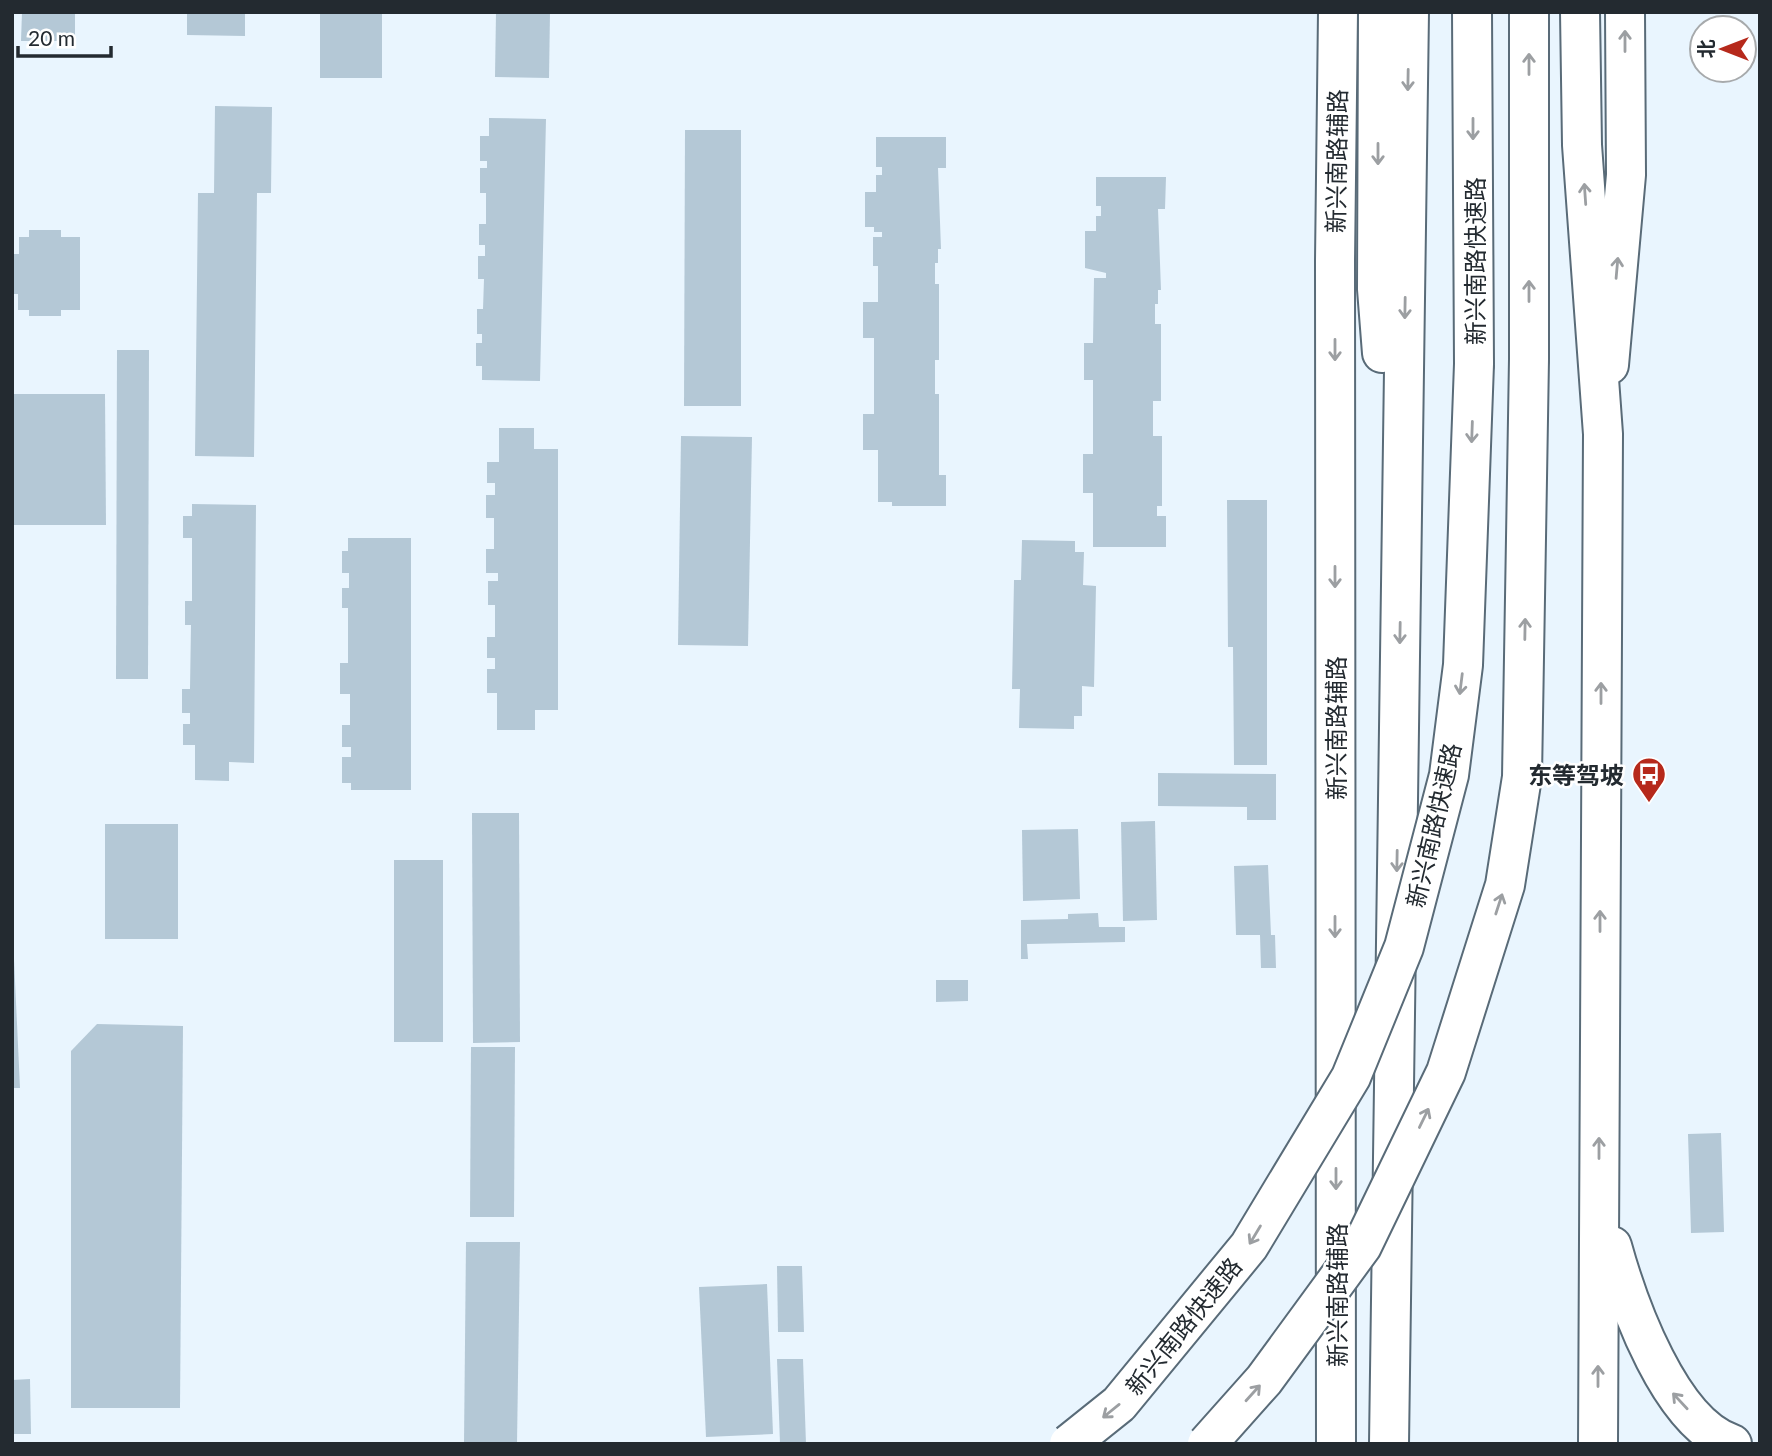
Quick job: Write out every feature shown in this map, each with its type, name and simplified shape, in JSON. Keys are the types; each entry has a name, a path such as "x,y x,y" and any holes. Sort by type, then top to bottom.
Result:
{"main road":[{"name":"新兴南路辅路","path":"1336,1444 1335,261 1338,12"},
{"path":"1378,12 1377,289 1401,595"},
{"path":"1389,1444 1409,12"},
{"name":"新兴南路快速路","path":"1069,1444 1119,1404 1249,1245 1350,1077 1405,947 1449,775 1463,665 1474,364 1472,12"},
{"path":"1207,1444 1264,1380 1362,1246 1446,1072 1505,886 1522,777 1529,359 1529,12"},
{"path":"1580,12 1581,145 1603,434 1598,1444"},
{"path":"1603,434 1626,175 1625,12"},
{"path":"1599,1196 1625,1294 1671,1391 1716,1438 1732,1444"}],"building":[{"path":"22,12 75,12 75,41 21,41"},
{"path":"187,12 245,12 245,36 187,35"},
{"path":"320,12 382,12 382,78 320,78"},
{"path":"496,12 550,12 549,78 495,77"},
{"path":"215,106 272,107 271,193 257,193 254,457 195,456 198,193 214,193"},
{"path":"489,118 546,119 540,381 482,380 482,366 476,366 476,343 482,343 482,334 477,334 477,309 483,309 484,279 478,279 478,256 485,256 485,245 479,245 479,224 486,224 486,193 480,193 480,168 487,168 487,161 480,161 480,136 489,136"},
{"path":"685,130 741,130 741,406 684,406"},
{"path":"876,137 946,137 946,168 938,168 941,249 938,249 938,263 935,263 935,284 939,284 939,360 935,360 935,394 939,394 939,475 946,475 946,506 892,506 892,502 878,502 878,450 863,450 863,414 874,414 874,338 863,338 863,302 878,302 878,266 873,266 873,237 882,237 882,232 874,232 874,227 865,227 865,192 876,192 876,175 882,175 882,167 876,167"},
{"path":"1096,177 1166,177 1165,209 1158,209 1161,290 1158,290 1158,304 1155,304 1155,324 1161,324 1161,401 1153,401 1153,436 1162,436 1162,506 1157,506 1157,516 1166,516 1166,547 1093,547 1093,493 1083,493 1083,454 1093,454 1093,380 1084,380 1084,343 1093,343 1094,278 1106,278 1106,273 1085,268 1085,231 1096,231 1096,216 1101,216 1101,206 1096,206"},
{"path":"29,230 61,230 61,237 80,237 80,310 61,310 61,316 29,316 29,310 18,310 18,294 12,294 12,254 19,254 19,237 29,237"},
{"path":"117,350 149,350 148,679 116,679"},
{"path":"12,394 105,394 106,525 12,525"},
{"path":"499,428 534,428 534,449 558,449 558,710 535,710 535,730 497,730 497,693 487,693 487,669 495,669 495,658 487,658 487,637 495,637 495,605 488,605 488,581 498,581 498,573 486,573 486,549 494,549 494,518 486,518 486,495 495,495 495,483 487,483 487,462 499,462"},
{"path":"681,436 752,437 748,646 678,645"},
{"path":"1227,500 1267,500 1267,765 1234,765 1233,647 1228,647"},
{"path":"192,504 256,505 254,763 229,762 229,781 195,780 195,745 183,745 183,724 190,724 190,713 182,713 182,689 190,689 191,625 185,625 185,601 192,601 192,538 183,538 183,516 192,516"},
{"path":"348,538 411,538 411,790 351,790 351,783 342,783 342,757 351,757 351,747 342,747 342,725 350,725 350,694 340,694 340,663 348,663 348,608 342,608 342,588 349,588 349,573 342,573 342,551 348,551"},
{"path":"1022,540 1075,541 1075,552 1084,552 1083,585 1096,586 1094,687 1082,686 1082,716 1074,716 1074,729 1019,728 1020,689 1012,689 1014,580 1021,580"},
{"path":"1158,773 1276,774 1276,820 1247,820 1247,807 1158,806"},
{"path":"472,813 519,813 520,1042 473,1043"},
{"path":"1155,821 1157,920 1123,921 1121,822"},
{"path":"105,824 178,824 178,939 105,939"},
{"path":"1078,829 1080,899 1023,901 1022,830"},
{"path":"394,860 443,860 443,1042 394,1042"},
{"path":"1268,865 1271,935 1275,935 1276,968 1261,968 1260,935 1236,935 1234,866"},
{"path":"1098,913 1099,927 1125,927 1125,942 1027,944 1028,959 1021,959 1021,920 1068,919 1068,914"},
{"path":"12,916 20,1088 12,1088"},
{"path":"936,980 968,980 968,1001 936,1002"},
{"path":"97,1024 183,1026 180,1408 71,1408 71,1051"},
{"path":"471,1047 515,1047 514,1217 470,1217"},
{"path":"1721,1133 1724,1232 1691,1233 1688,1134"},
{"path":"466,1242 520,1242 517,1444 464,1444"},
{"path":"777,1266 802,1266 804,1332 778,1332"},
{"path":"767,1284 773,1434 706,1437 699,1287"},
{"path":"777,1359 803,1359 806,1444 780,1444"},
{"path":"30,1379 31,1434 12,1434 12,1380"}],"place":[{"name":"东等驾坡","path":"1649,804"}]}
